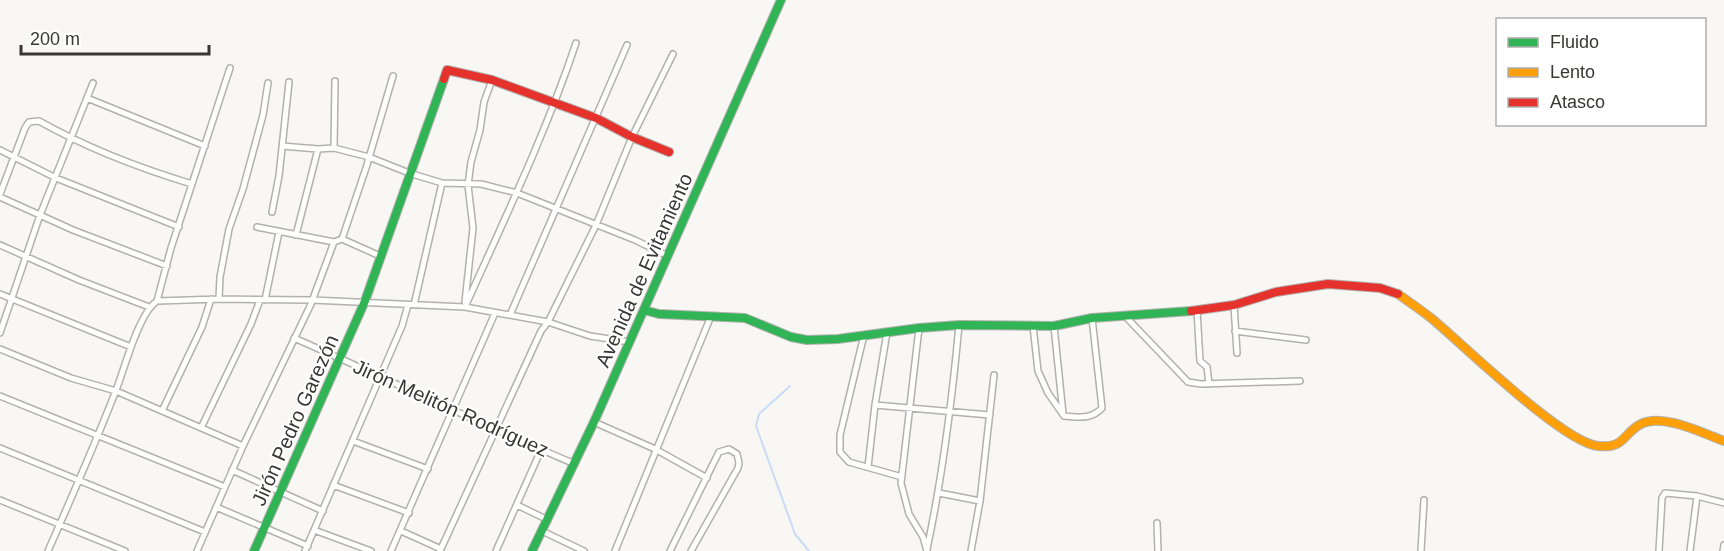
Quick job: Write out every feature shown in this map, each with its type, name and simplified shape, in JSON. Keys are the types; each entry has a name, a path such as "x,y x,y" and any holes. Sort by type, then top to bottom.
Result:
{"street":[{"name":"Avenida de Evitamiento","path":"532,551 575,464 782,0"},
{"path":"465,307 517,194 562,85 576,43"},
{"path":"510,315 627,45"},
{"path":"401,531 441,550 541,331 548,322 596,225 632,137 673,54"},
{"path":"157,302 230,68"},
{"name":"Jirón Pedro Garezón","path":"254,551 364,302 447,70 492,80"},
{"path":"257,227 334,242 342,238 393,76"},
{"path":"465,307 473,228 468,185 484,102 492,80 596,118 632,137 669,152"},
{"path":"334,148 335,81"},
{"path":"272,212 289,82"},
{"path":"0,333 40,215 93,83"},
{"path":"219,299 220,277 229,229 261,125 268,83"},
{"path":"87,98 205,146"},
{"path":"167,266 40,215 0,195 28,122 39,121 72,140 151,171 192,184"},
{"path":"282,146 334,148 369,157 442,183 481,184 517,194 635,240 668,256"},
{"path":"296,235 318,149"},
{"path":"0,150 56,178 179,227"},
{"path":"216,507 306,548 411,305 442,183"},
{"path":"201,428 262,300 279,232"},
{"path":"342,238 380,256"},
{"path":"197,551 232,470 312,300 334,242"},
{"path":"0,245 79,280 149,307"},
{"path":"644,310 659,314 745,318 801,340 864,335 919,327 1054,326 1092,318 1171,314 1234,304 1276,292 1321,285 1360,286 1398,293 1431,318 1543,414 1579,439 1596,446 1610,446 1622,442 1641,424 1663,421 1674,422 1724,441"},
{"path":"0,294 131,347"},
{"path":"162,411 202,327 212,299"},
{"path":"48,551 116,391 131,347 149,307 157,302 212,299 312,300 465,307 548,322 590,336 630,342"},
{"path":"1234,304 1237,353"},
{"path":"1197,310 1200,361 1207,367 1209,384"},
{"path":"391,551 495,313"},
{"path":"615,551 711,316"},
{"path":"1126,317 1188,382 1209,384 1300,381"},
{"path":"1034,326 1038,371 1048,393 1064,416 1084,418 1097,413 1102,408 1092,318"},
{"path":"927,550 939,493 951,412 959,325"},
{"path":"1054,326 1064,416"},
{"path":"919,327 902,490 909,514 923,537 927,550"},
{"path":"1235,331 1306,340"},
{"path":"868,467 887,332"},
{"path":"864,335 840,435 840,452 849,462 902,477"},
{"name":"Jirón Melitón Rodríguez","path":"294,338 575,464"},
{"path":"0,349 70,378 116,391 243,446"},
{"path":"970,551 980,501 994,375"},
{"path":"0,396 225,487"},
{"path":"875,405 990,415"},
{"path":"594,422 655,449 707,478"},
{"path":"353,441 428,470"},
{"path":"0,448 205,532"},
{"path":"670,551 719,452 729,449 737,454 738,468 691,551"},
{"path":"496,551 541,450"},
{"path":"232,470 323,510"},
{"path":"333,485 409,513"},
{"path":"939,493 980,501"},
{"path":"1659,551 1662,498 1665,493 1697,496 1724,503"},
{"path":"1690,551 1697,496"},
{"path":"0,500 125,551"},
{"path":"1421,551 1424,500"},
{"path":"517,505 548,520"},
{"path":"1157,523 1158,550 1166,551"},
{"path":"314,530 371,551"},
{"path":"542,531 584,551"},
{"path":"1724,545 1724,551"}],"waterway":[{"path":"790,386 759,414 756,426 795,534 809,551"}],"traffic: fast":[{"path":"532,551 594,422 781,0"},
{"path":"254,551 365,301 444,79"},
{"path":"644,310 659,314 745,318 791,337 807,340 838,339 959,325 1054,326 1092,318 1191,311"}],"traffic: slow":[{"path":"1398,294 1431,318 1538,411 1582,440 1598,446 1614,445 1641,424 1660,421 1682,425 1724,441"}],"traffic: jam":[{"path":"444,79 447,70 492,80 596,118 632,137 669,152"},
{"path":"1191,311 1234,305 1276,292 1328,284 1380,288 1398,294"}]}
